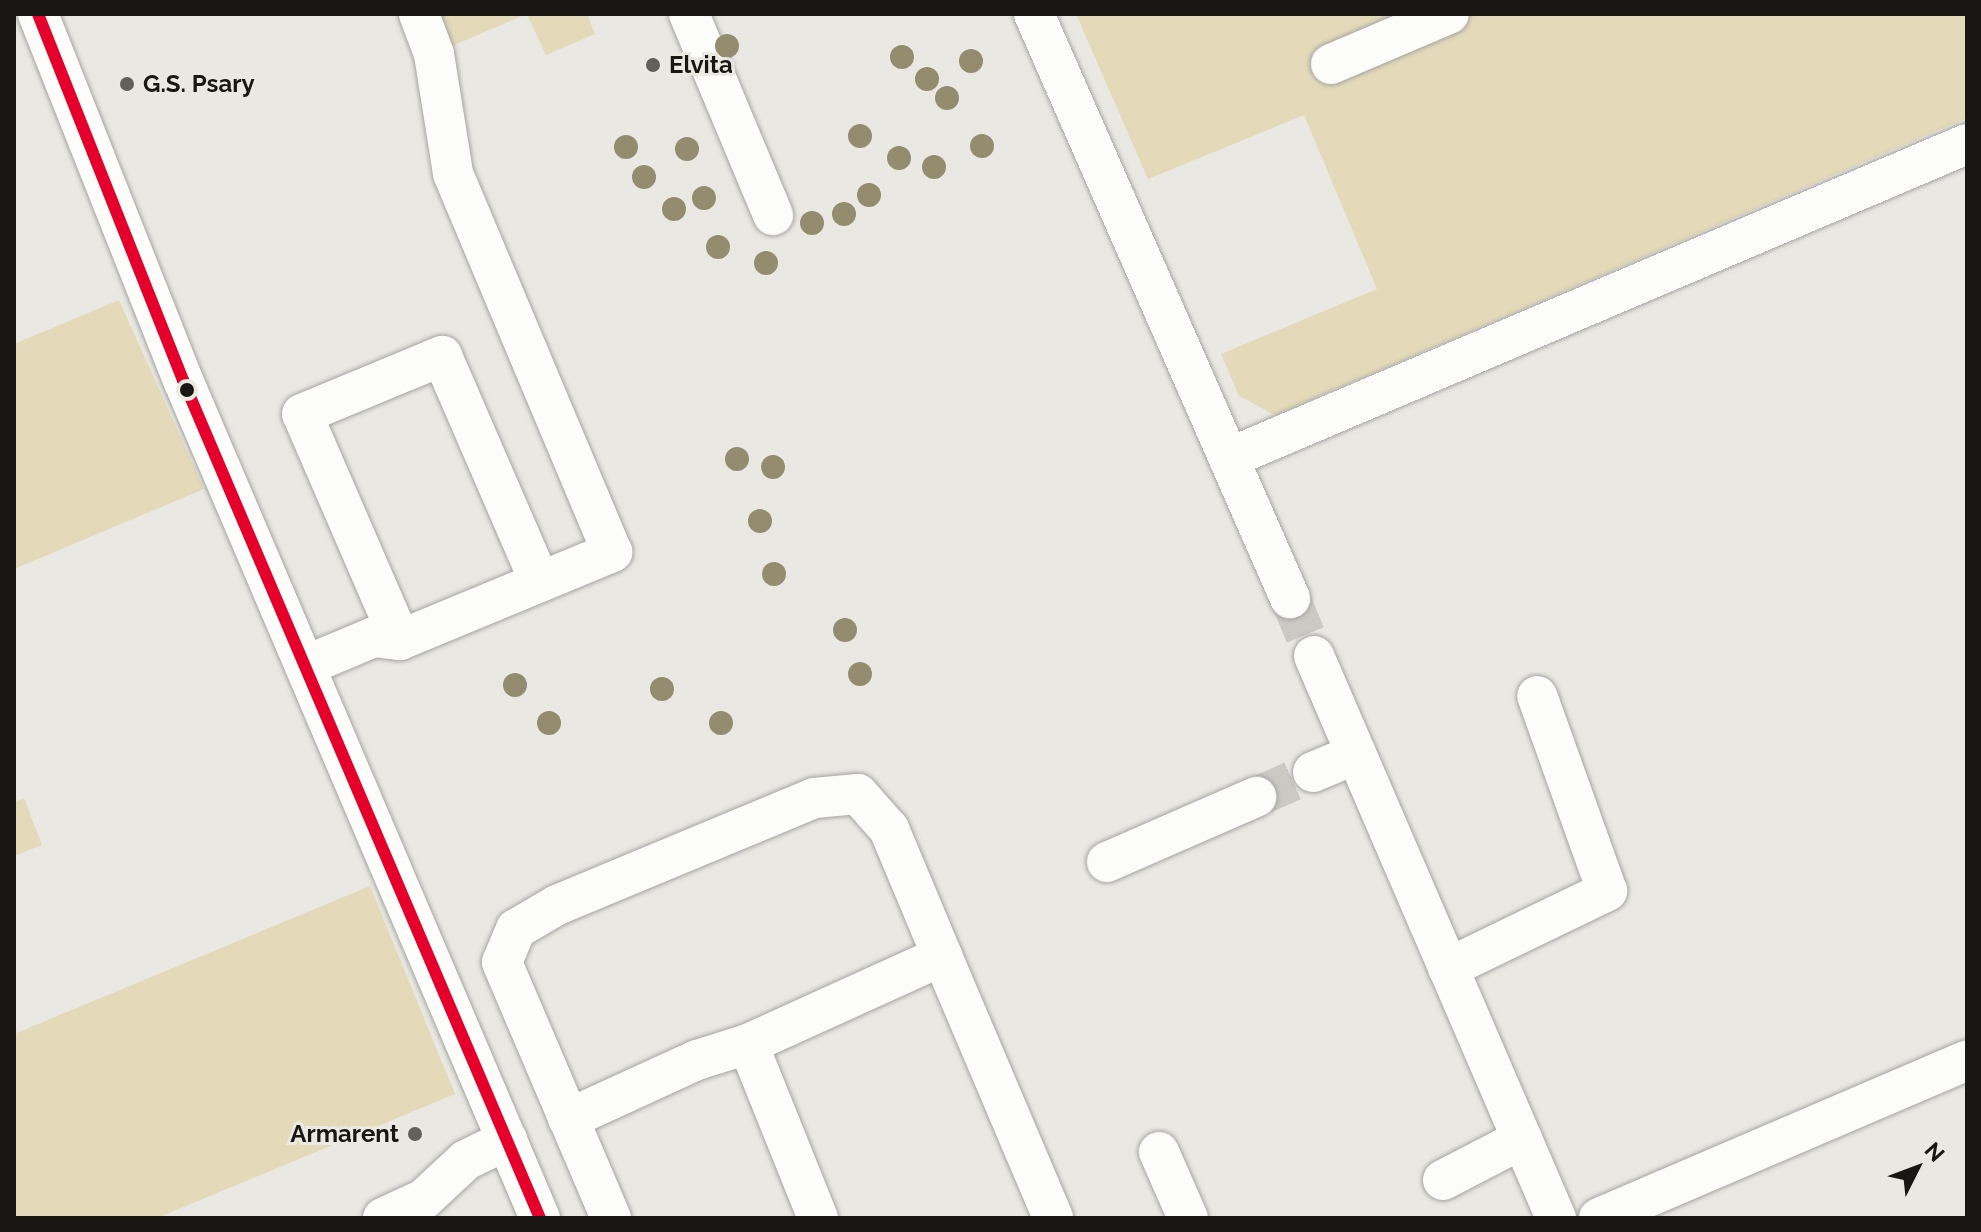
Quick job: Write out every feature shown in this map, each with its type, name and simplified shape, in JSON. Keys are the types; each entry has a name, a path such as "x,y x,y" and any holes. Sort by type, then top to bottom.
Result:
{"street":[{"path":"38,14 183,380 540,1218"},
{"path":"305,666 374,637 400,640 612,552 453,173 434,54 419,14"},
{"path":"689,14 773,215"},
{"path":"1034,14 1290,598"},
{"path":"1331,64 1449,14"},
{"path":"1229,458 1967,144"},
{"path":"400,640 302,414 428,361 442,356 540,582"},
{"path":"1314,656 1556,1218"},
{"path":"1448,968 1607,891 1537,696"},
{"path":"1313,772 1356,754"},
{"path":"611,1218 502,962 516,929 557,905 814,798 858,794 889,829 1053,1218"},
{"path":"1107,862 1256,797"},
{"path":"568,1119 697,1060 748,1044 942,956"},
{"path":"748,1044 818,1218"},
{"path":"1599,1218 1967,1060"},
{"path":"1443,1180 1522,1139"},
{"path":"383,1218 424,1199 466,1160 507,1140"},
{"path":"1159,1152 1188,1218"}],"shaded area":[{"path":"433,14 527,14 445,49"},
{"path":"527,14 587,14 595,34 546,55"},
{"path":"1076,14 1967,14 1967,118 1275,415 1239,396 1221,354 1377,289 1304,115 1148,179"},
{"path":"119,300 204,489 14,569 14,344"},
{"path":"24,798 42,845 14,856 14,802"},
{"path":"370,886 455,1094 157,1218 14,1218 14,1034"}],"tunnel":[{"path":"1290,598 1314,656"},
{"path":"1256,797 1313,772"}],"transit line":[{"path":"38,14 183,380 540,1218"}],"place":[{"name":"Elvita","path":"653,65"},
{"name":"G.S. Psary","path":"127,84"},
{"name":"Armarent","path":"415,1134"}]}
